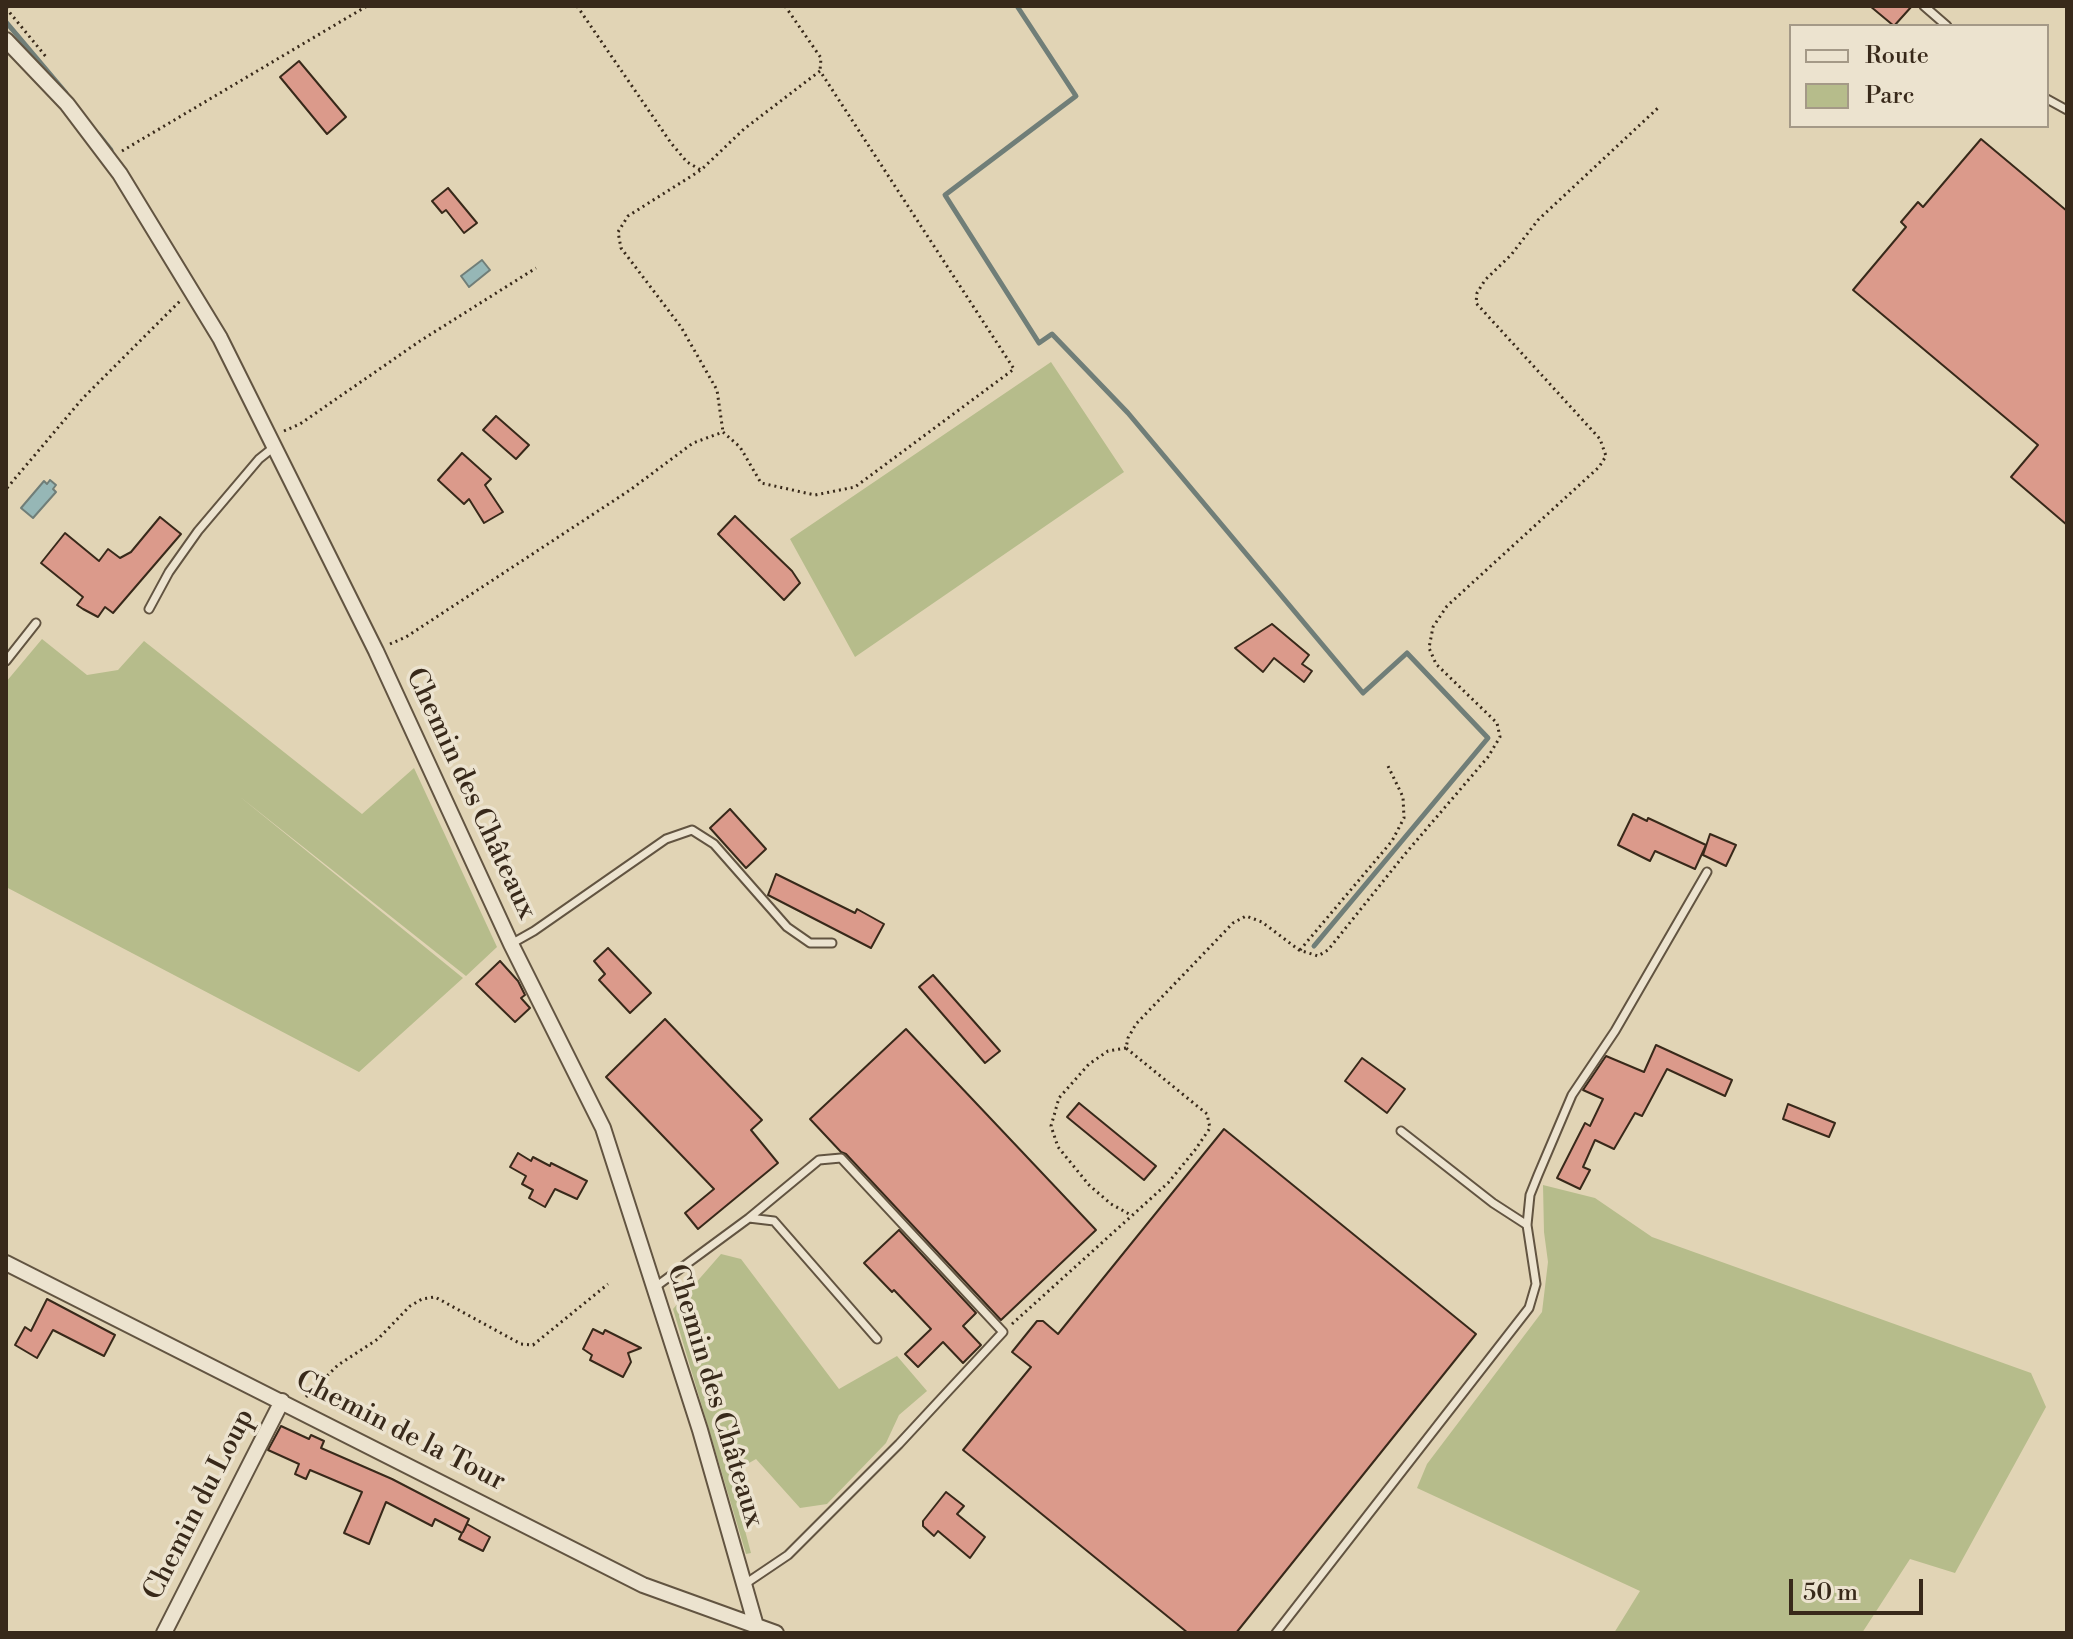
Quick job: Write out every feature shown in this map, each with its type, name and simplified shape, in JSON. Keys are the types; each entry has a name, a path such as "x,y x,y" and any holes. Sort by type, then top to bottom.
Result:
{"street":[{"name":"Chemin des Châteaux","path":"6,40 67,104 136,197 220,338 376,651 511,944 603,1128 700,1430 756,1628"},
{"name":"Chemin de la Tour","path":"6,1263 643,1585 776,1633"},
{"name":"Chemin du Loup","path":"164,1633 288,1404"}],"lane":[{"path":"1924,6 1945,24"},
{"path":"2049,100 2067,110"},
{"path":"149,609 169,572 198,531 272,442"},
{"path":"6,661 36,623"},
{"path":"511,944 666,839 692,830 714,844 787,927 810,943 832,943"},
{"path":"1276,1633 1529,1308 1536,1284 1527,1225 1530,1195 1572,1095 1615,1031 1707,872"},
{"path":"1401,1131 1493,1203 1527,1225"},
{"path":"654,1288 749,1218 819,1160 841,1158 1003,1332 899,1444 788,1555 743,1585"},
{"path":"749,1218 774,1221 877,1339"}],"path":[{"path":"109,160 367,6"},
{"path":"577,6 671,143 687,162 701,170"},
{"path":"785,6 821,58 820,71 1014,369 855,487 815,495 761,483 740,447 723,432 717,390 681,327 621,248 618,232 628,216 701,170 744,129 820,71"},
{"path":"1126,1048 1136,1024 1233,923 1246,916 1299,950 1318,956 1328,950 1488,757 1500,737 1497,723 1436,664 1429,648 1433,627 1447,606 1599,467 1606,456 1600,439 1476,303 1477,293 1538,220 1659,107"},
{"path":"272,442 420,341 536,268"},
{"path":"7,488 83,398 167,312 192,291"},
{"path":"376,651 406,637 630,490 693,443 723,432"},
{"path":"1299,950 1392,841 1404,818 1403,797 1388,766"},
{"path":"1003,1332 1168,1183 1210,1128 1207,1114 1126,1048 1108,1051 1089,1064 1059,1098 1051,1126 1058,1147 1089,1185 1111,1204 1131,1215"},
{"path":"288,1404 378,1339 410,1306 422,1299 435,1297 521,1344 533,1345 608,1284"}],"green space":[{"path":"1051,362 1124,472 855,657 790,539"},
{"path":"42,639 87,675 118,670 144,641 362,814 414,768 497,947 466,976 239,796 463,978 359,1072 6,887 6,682"},
{"path":"1543,1185 1595,1198 1652,1237 2031,1373 2046,1407 1955,1573 1910,1559 1862,1633 1614,1633 1640,1591 1417,1488 1427,1464 1542,1312 1548,1262"},
{"path":"721,1254 741,1259 839,1389 897,1356 927,1391 899,1415 886,1443 827,1504 800,1508 756,1459 730,1474 751,1553 746,1554 673,1309"}],"water":[{"path":"482,260 490,270 469,287 461,276"},
{"path":"50,480 56,485 53,489 56,492 33,518 21,508 44,481 47,484"}],"building":[{"path":"1870,6 1912,6 1896,24 1892,24"},
{"path":"299,61 346,117 327,134 280,77"},
{"path":"1981,139 2067,211 2067,525 2011,477 2038,445 1853,290 1906,227 1901,222 1918,202 1923,207"},
{"path":"448,188 477,223 464,233 446,210 442,213 432,201"},
{"path":"496,416 529,445 516,459 483,430"},
{"path":"462,453 491,479 485,485 503,512 484,523 469,499 464,504 438,480"},
{"path":"735,516 792,571 800,583 784,600 718,534"},
{"path":"160,517 181,534 113,613 105,607 98,617 77,605 83,597 41,563 65,533 99,561 108,549 120,558 131,552"},
{"path":"1272,624 1309,655 1302,664 1312,671 1304,682 1274,658 1263,672 1235,648"},
{"path":"730,809 766,849 746,868 710,828"},
{"path":"1633,814 1706,845 1695,869 1655,851 1650,861 1618,845"},
{"path":"1710,834 1736,845 1726,866 1703,855"},
{"path":"776,874 884,924 871,948 768,895"},
{"path":"608,948 651,993 630,1013 599,980 605,974 594,961"},
{"path":"500,961 518,981 525,995 521,998 530,1008 515,1022 476,984"},
{"path":"933,975 1000,1051 985,1063 919,987"},
{"path":"665,1019 762,1120 751,1130 778,1163 698,1229 685,1213 714,1189 606,1077"},
{"path":"906,1029 1096,1230 1001,1320 810,1119"},
{"path":"1656,1045 1732,1080 1725,1096 1667,1069 1642,1116 1635,1113 1614,1149 1595,1140 1583,1167 1590,1170 1580,1189 1557,1178 1585,1123 1590,1126 1603,1099 1583,1090 1606,1056 1644,1072"},
{"path":"1362,1058 1405,1089 1387,1113 1345,1081"},
{"path":"1079,1103 1156,1166 1144,1180 1067,1117"},
{"path":"1788,1104 1835,1123 1829,1137 1783,1119"},
{"path":"1224,1129 1476,1334 1236,1633 1188,1633 963,1450 1031,1367 1012,1352 1037,1321 1043,1321 1058,1334"},
{"path":"518,1153 531,1161 533,1157 550,1166 551,1163 587,1181 577,1199 555,1189 545,1207 529,1198 533,1190 522,1184 526,1176 510,1167"},
{"path":"899,1230 976,1313 963,1326 981,1345 963,1363 943,1342 918,1367 905,1354 931,1329 864,1263"},
{"path":"47,1299 115,1335 104,1356 53,1330 37,1358 15,1345 25,1327 31,1331"},
{"path":"593,1329 603,1334 605,1330 641,1348 628,1353 631,1362 623,1377 590,1360 592,1355 583,1349"},
{"path":"281,1426 309,1439 311,1435 324,1441 321,1448 392,1479 469,1519 463,1532 467,1524 490,1537 483,1551 459,1539 462,1533 435,1519 432,1526 386,1502 369,1544 344,1533 362,1492 310,1470 306,1479 295,1474 299,1464 268,1450"},
{"path":"946,1492 964,1506 957,1514 985,1537 970,1558 938,1531 934,1536 923,1526 923,1521"}],"waterway":[{"path":"1017,6 1076,96 945,195 1039,343 1052,334 1128,413 1363,693 1407,653 1488,738 1314,946"},
{"path":"6,22 66,93"},
{"path":"99,135 111,150"}]}
